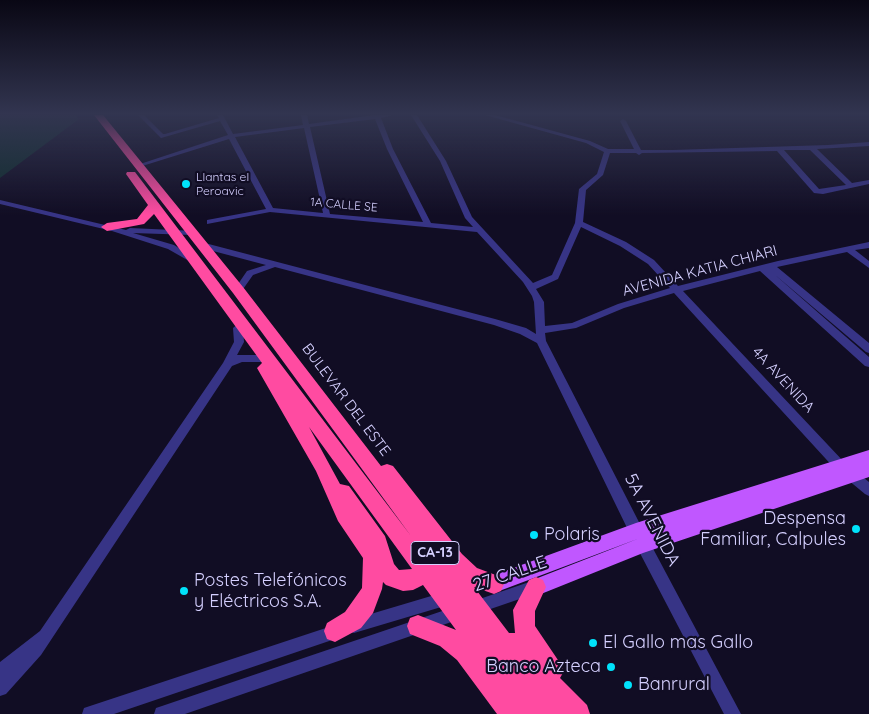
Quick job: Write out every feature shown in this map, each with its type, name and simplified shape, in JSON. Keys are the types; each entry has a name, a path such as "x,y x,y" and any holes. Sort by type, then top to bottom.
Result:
{"highway":[{"name":"BULEVAR DEL ESTE","path":"115,148 160,203 192,233 238,290 307,396 531,714"},
{"name":"BULEVAR DEL ESTE","path":"120,148 134,170"},
{"name":"BULEVAR DEL ESTE","path":"160,203 174,232 234,313 307,396 556,714"},
{"path":"110,228 140,222 160,203"},
{"path":"234,313 238,328 260,359 322,465 345,514 372,554 374,561 372,589 365,605 353,620 335,631"},
{"path":"256,315 308,373 465,571 476,578 494,584"},
{"path":"322,465 378,543 386,570 393,578 403,581 413,580 428,569 434,551 427,523"},
{"path":"536,587 524,610 524,629 579,714"},
{"path":"418,626 437,632 465,652 512,714"},
{"path":"489,684 487,666 491,651 499,644 521,646 543,677 579,714"}],"main road":[{"path":"846,471 869,457"},
{"name":"27 CALLE","path":"494,584 846,471 869,470"},
{"name":"27 CALLE","path":"536,587 639,538"}],"street":[{"path":"134,170 196,148"},
{"path":"238,148 270,210"},
{"path":"312,148 327,214"},
{"path":"392,148 427,223"},
{"path":"201,245 484,319 541,336 539,302 532,287 469,218 436,148"},
{"path":"601,148 606,151 639,153 801,148"},
{"path":"637,148 639,153"},
{"path":"812,148 851,186"},
{"path":"779,149 817,191 823,192 869,182"},
{"path":"532,287 555,276 579,223 583,188 600,176 606,151"},
{"path":"0,202 110,228 171,247 193,260"},
{"name":"1A CALLE SE","path":"210,222 270,210 427,223 478,230"},
{"name":"4A AVENIDA","path":"579,223 638,252 663,272 846,471 869,490"},
{"path":"110,228 192,233"},
{"name":"AVENIDA KATIA CHIARI","path":"541,336 677,289 766,267 869,245"},
{"path":"848,249 869,265"},
{"path":"238,290 250,273 272,265"},
{"path":"766,267 869,349"},
{"path":"766,267 869,364"},
{"path":"0,688 25,665 51,629 228,364 239,342 238,328"},
{"name":"5A AVENIDA","path":"541,336 639,538 733,714"},
{"path":"228,364 241,358 260,359"},
{"name":"27 CALLE","path":"90,714 335,631 494,584"},
{"name":"27 CALLE","path":"162,714 536,587"},
{"path":"0,672 51,629"}],"green space":[{"path":"0,148 40,148 0,178"}],"place":[{"name":"Llantas el Peroavic","path":"186,184"},
{"name":"Despensa Familiar, Calpules","path":"856,529"},
{"name":"Polaris","path":"534,535"},
{"name":"Postes Telefónicos y Eléctricos S.A.","path":"184,591"},
{"name":"El Gallo mas Gallo","path":"593,643"},
{"name":"Banco Azteca","path":"611,667"},
{"name":"Banrural","path":"628,685"}]}
